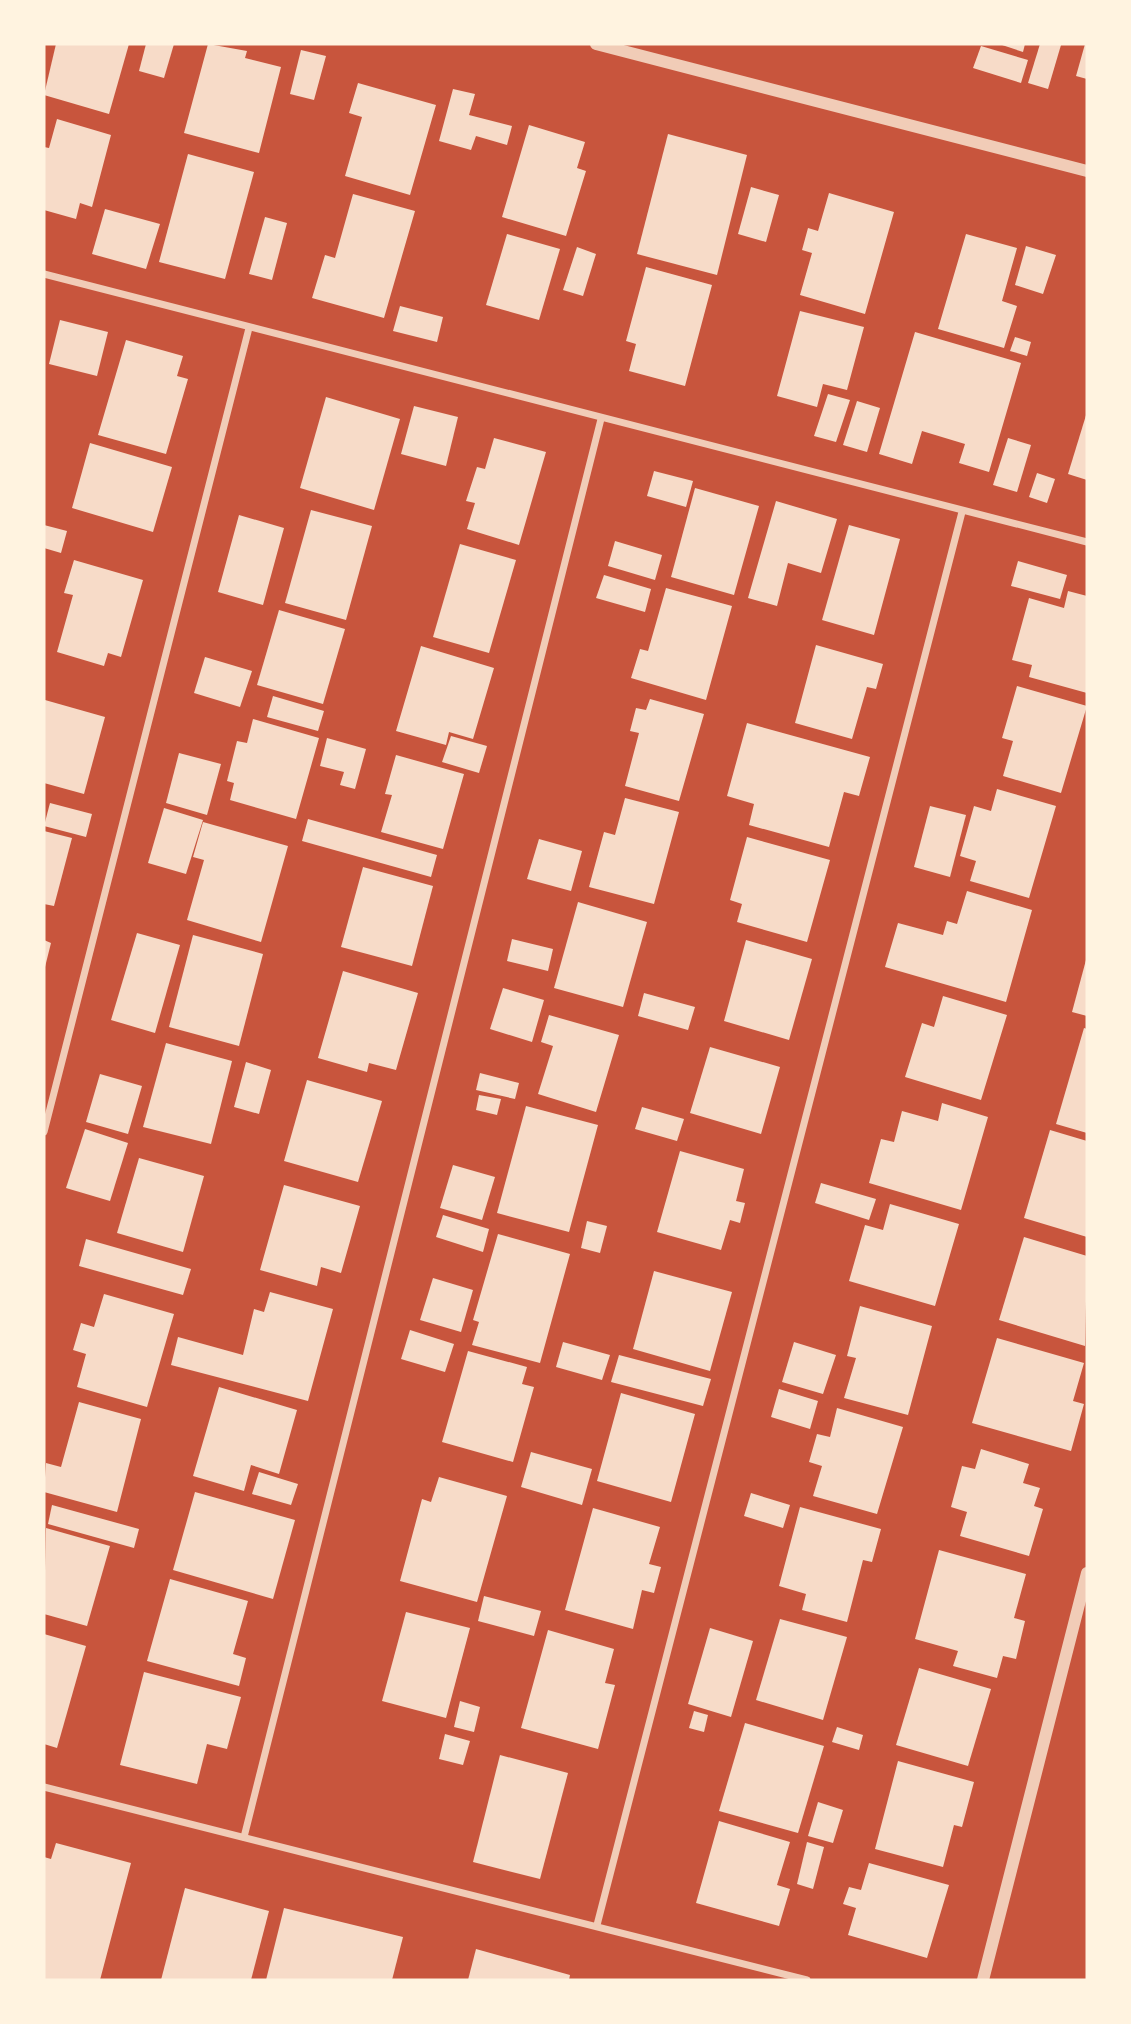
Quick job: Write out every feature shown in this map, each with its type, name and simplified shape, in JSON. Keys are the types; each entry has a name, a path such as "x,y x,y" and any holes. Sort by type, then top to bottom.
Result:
{"street":[{"path":"596,44 1087,171"},
{"path":"44,274 1087,542"},
{"path":"44,1132 248,328"},
{"path":"244,1837 601,419"},
{"path":"597,1925 962,512"},
{"path":"983,1980 1087,1573"},
{"path":"44,1787 807,1980"}],"building":[{"path":"56,44 129,44 109,114 44,95"},
{"path":"146,44 174,44 164,78 139,71"},
{"path":"208,44 247,51 245,58 281,67 259,153 184,133"},
{"path":"999,44 1025,44 1023,52"},
{"path":"1040,44 1061,45 1048,89 1028,83"},
{"path":"1087,44 1087,79 1076,76"},
{"path":"981,46 1028,60 1021,83 973,68"},
{"path":"301,50 326,56 314,100 290,94"},
{"path":"358,83 436,105 410,195 345,176 362,117 349,113"},
{"path":"453,89 475,94 469,115 512,126 507,145 476,136 471,150 439,141"},
{"path":"57,119 111,135 92,207 80,203 76,219 44,210 44,147 49,148"},
{"path":"529,125 585,142 577,168 586,171 566,236 502,217"},
{"path":"668,134 747,155 717,275 637,254"},
{"path":"188,154 254,172 225,279 159,262"},
{"path":"751,187 779,195 766,242 738,234"},
{"path":"829,193 894,212 865,314 800,295 812,253 802,250 808,228 818,231"},
{"path":"353,194 415,211 384,318 312,298 325,255 335,258"},
{"path":"105,209 160,224 146,269 92,254"},
{"path":"265,217 287,223 272,280 249,274"},
{"path":"507,234 560,249 539,320 486,305"},
{"path":"966,234 1017,248 1002,301 1017,306 1004,348 938,329"},
{"path":"1026,246 1056,255 1043,294 1015,285"},
{"path":"577,247 596,254 583,296 563,290"},
{"path":"646,267 712,285 685,386 629,371 636,344 626,341"},
{"path":"400,306 443,317 437,342 393,331"},
{"path":"800,311 864,327 847,390 823,384 817,407 777,396"},
{"path":"60,320 108,332 97,376 49,364"},
{"path":"915,332 1021,363 989,472 959,463 965,444 922,431 912,464 879,454"},
{"path":"1015,337 1031,342 1027,356 1010,351"},
{"path":"126,340 183,356 177,376 188,379 166,454 98,435"},
{"path":"828,394 850,400 836,442 814,436"},
{"path":"326,397 400,419 374,510 300,488"},
{"path":"857,401 880,408 867,452 843,445"},
{"path":"414,406 458,417 446,466 401,454"},
{"path":"1087,412 1087,480 1068,474"},
{"path":"494,438 546,452 519,545 467,529 475,503 466,501 477,467 485,469"},
{"path":"1008,438 1031,445 1017,492 993,485"},
{"path":"90,443 172,467 153,532 72,508"},
{"path":"654,471 693,481 686,507 647,496"},
{"path":"1037,473 1055,479 1047,503 1029,497"},
{"path":"695,488 759,506 734,595 671,577"},
{"path":"776,501 837,519 821,573 788,563 777,606 748,598"},
{"path":"311,510 372,526 346,620 285,603"},
{"path":"239,515 284,528 263,605 218,592"},
{"path":"44,525 67,531 61,553 44,548"},
{"path":"849,525 900,539 874,635 822,620"},
{"path":"615,541 662,555 655,580 608,566"},
{"path":"460,544 516,560 489,653 433,637"},
{"path":"74,560 143,580 121,657 108,653 104,666 57,652 73,595 64,593"},
{"path":"1018,561 1067,575 1060,599 1011,586"},
{"path":"604,575 651,589 645,612 596,598"},
{"path":"666,588 732,606 706,700 631,678 640,649 648,651"},
{"path":"1068,591 1087,596 1087,693 1029,677 1032,665 1012,660 1029,598 1064,608"},
{"path":"279,610 345,629 323,704 257,685"},
{"path":"816,645 883,664 876,689 867,687 852,739 795,723"},
{"path":"421,646 494,668 473,739 449,732 446,745 396,731"},
{"path":"205,657 252,671 240,707 194,693"},
{"path":"1017,686 1087,706 1061,793 1003,776 1013,741 1002,738"},
{"path":"273,696 324,711 318,731 267,717"},
{"path":"650,699 704,714 679,801 625,786 639,733 630,731 636,708 646,710"},
{"path":"45,700 105,717 84,794 44,783"},
{"path":"253,719 319,738 296,819 230,800 234,783 227,781 237,741 247,743"},
{"path":"747,723 870,757 859,796 844,792 829,847 749,825 754,804 727,796"},
{"path":"451,736 487,746 479,773 442,762"},
{"path":"327,738 366,749 355,789 340,785 344,772 320,766"},
{"path":"179,753 221,764 207,815 166,803"},
{"path":"396,755 464,774 443,849 381,832 392,795 385,794"},
{"path":"997,789 1056,806 1029,898 970,881 976,861 960,856 974,806 991,811"},
{"path":"625,798 679,812 654,904 589,887 604,832 615,835"},
{"path":"50,803 92,814 86,837 44,826"},
{"path":"930,806 966,815 950,877 914,867"},
{"path":"164,808 203,820 186,874 148,863"},
{"path":"308,819 437,855 431,877 302,841"},
{"path":"203,822 288,846 261,942 187,920 204,860 193,857"},
{"path":"44,831 72,838 54,906 44,904"},
{"path":"747,837 830,860 807,942 737,922 742,904 730,900"},
{"path":"539,839 582,851 571,891 527,879"},
{"path":"363,867 433,886 412,966 341,947"},
{"path":"967,891 1032,910 1006,1002 885,967 898,923 943,935 947,921 957,924"},
{"path":"578,902 647,922 623,1007 554,988"},
{"path":"137,933 180,945 155,1033 111,1020"},
{"path":"193,935 263,954 239,1046 169,1027"},
{"path":"512,939 553,949 548,971 507,961"},
{"path":"44,940 51,943 45,967 44,967"},
{"path":"746,940 812,959 789,1040 724,1021"},
{"path":"1087,960 1087,1016 1072,1012"},
{"path":"343,971 418,993 396,1070 369,1063 367,1072 318,1058"},
{"path":"503,988 544,1000 532,1042 490,1029"},
{"path":"644,993 695,1007 688,1030 638,1016"},
{"path":"943,996 1007,1015 981,1100 905,1077 922,1023 934,1027"},
{"path":"549,1015 619,1035 596,1112 538,1094 553,1046 541,1042"},
{"path":"1084,1028 1087,1029 1087,1133 1056,1124"},
{"path":"166,1043 232,1061 211,1144 143,1127"},
{"path":"710,1047 780,1067 761,1134 690,1113"},
{"path":"246,1062 271,1070 259,1114 234,1107"},
{"path":"480,1073 519,1083 515,1099 476,1090"},
{"path":"100,1074 142,1086 128,1134 86,1122"},
{"path":"307,1080 382,1101 358,1182 284,1161"},
{"path":"479,1095 501,1099 497,1115 476,1110"},
{"path":"942,1103 988,1117 961,1210 869,1183 881,1139 894,1142 902,1111 938,1121"},
{"path":"526,1106 598,1125 569,1232 497,1213"},
{"path":"642,1107 684,1119 677,1141 635,1129"},
{"path":"85,1129 128,1143 110,1201 66,1188"},
{"path":"1050,1130 1087,1141 1087,1237 1024,1218"},
{"path":"680,1151 744,1169 736,1201 745,1203 740,1223 730,1220 721,1250 657,1232"},
{"path":"139,1158 204,1176 183,1252 117,1233"},
{"path":"453,1165 495,1177 482,1220 440,1208"},
{"path":"821,1183 876,1199 869,1220 815,1203"},
{"path":"284,1185 360,1206 341,1273 321,1267 317,1286 260,1270"},
{"path":"890,1204 959,1224 935,1306 849,1281 865,1225 883,1230"},
{"path":"443,1215 489,1229 483,1252 436,1237"},
{"path":"587,1221 607,1226 600,1253 581,1248"},
{"path":"498,1234 570,1254 540,1363 472,1345 479,1322 473,1320"},
{"path":"1024,1237 1087,1256 1085,1346 999,1320"},
{"path":"86,1239 191,1269 183,1295 79,1266"},
{"path":"654,1271 732,1292 710,1371 633,1349"},
{"path":"433,1278 473,1290 461,1332 420,1320"},
{"path":"270,1292 333,1309 308,1401 171,1365 178,1337 243,1355 254,1309 264,1312"},
{"path":"104,1294 174,1314 147,1407 77,1387 86,1354 73,1350 81,1323 94,1327"},
{"path":"860,1306 932,1326 908,1415 844,1398 856,1358 847,1356"},
{"path":"410,1330 454,1344 445,1372 401,1359"},
{"path":"997,1338 1084,1363 1073,1401 1084,1404 1071,1451 972,1423"},
{"path":"563,1342 610,1355 602,1380 556,1367"},
{"path":"794,1342 836,1355 823,1394 782,1382"},
{"path":"468,1351 527,1367 522,1384 534,1387 513,1462 442,1442"},
{"path":"619,1355 711,1379 703,1406 611,1382"},
{"path":"219,1387 297,1410 279,1474 251,1465 244,1491 193,1476"},
{"path":"779,1389 818,1401 810,1429 771,1417"},
{"path":"621,1393 695,1414 671,1502 597,1481"},
{"path":"79,1402 141,1419 117,1512 44,1492 46,1463 61,1467"},
{"path":"837,1408 903,1427 877,1514 813,1496 822,1466 809,1462 817,1434 830,1437"},
{"path":"981,1449 1029,1464 1023,1483 1040,1488 1034,1506 1043,1509 1029,1556 960,1536 967,1512 951,1507 962,1466 975,1469"},
{"path":"531,1452 592,1469 582,1505 521,1487"},
{"path":"259,1472 298,1484 291,1505 252,1494"},
{"path":"439,1477 507,1496 477,1602 400,1581 422,1499 431,1502"},
{"path":"195,1492 295,1520 273,1599 173,1570"},
{"path":"751,1493 790,1505 783,1528 744,1516"},
{"path":"52,1505 139,1529 134,1548 48,1524"},
{"path":"800,1507 881,1529 872,1562 863,1560 847,1622 802,1610 806,1594 779,1586"},
{"path":"593,1508 660,1527 649,1564 661,1567 654,1593 642,1590 633,1629 565,1610"},
{"path":"46,1528 110,1546 87,1626 44,1614"},
{"path":"939,1550 1026,1574 1014,1618 1025,1621 1016,1659 1003,1656 997,1678 953,1666 958,1651 915,1639"},
{"path":"170,1579 248,1601 233,1654 246,1658 239,1686 147,1661"},
{"path":"484,1596 541,1611 534,1636 478,1621"},
{"path":"406,1612 470,1628 446,1718 382,1701"},
{"path":"780,1619 847,1637 823,1720 756,1700"},
{"path":"710,1628 753,1641 731,1717 688,1704"},
{"path":"548,1630 614,1649 605,1683 615,1685 598,1749 521,1728"},
{"path":"44,1634 86,1646 57,1748 44,1744"},
{"path":"919,1668 991,1689 968,1766 896,1745"},
{"path":"144,1672 241,1697 227,1749 207,1744 197,1784 120,1765"},
{"path":"460,1701 480,1707 474,1732 454,1727"},
{"path":"694,1711 708,1715 704,1732 689,1728"},
{"path":"745,1723 824,1746 798,1833 719,1811"},
{"path":"837,1727 863,1735 859,1750 832,1742"},
{"path":"445,1734 470,1741 463,1765 439,1759"},
{"path":"500,1755 568,1773 540,1879 473,1862"},
{"path":"898,1761 974,1782 962,1827 954,1825 943,1867 875,1849"},
{"path":"818,1802 843,1810 833,1843 808,1836"},
{"path":"719,1821 790,1842 777,1885 790,1889 779,1926 696,1903"},
{"path":"807,1842 824,1847 813,1889 797,1884"},
{"path":"56,1843 131,1863 100,1980 44,1980 44,1857 51,1859"},
{"path":"869,1863 949,1885 927,1958 848,1935 856,1908 843,1904 849,1887 861,1890"},
{"path":"185,1888 269,1911 251,1980 161,1980"},
{"path":"284,1908 403,1937 392,1980 266,1980"},
{"path":"476,1949 570,1975 569,1980 468,1980"}]}
